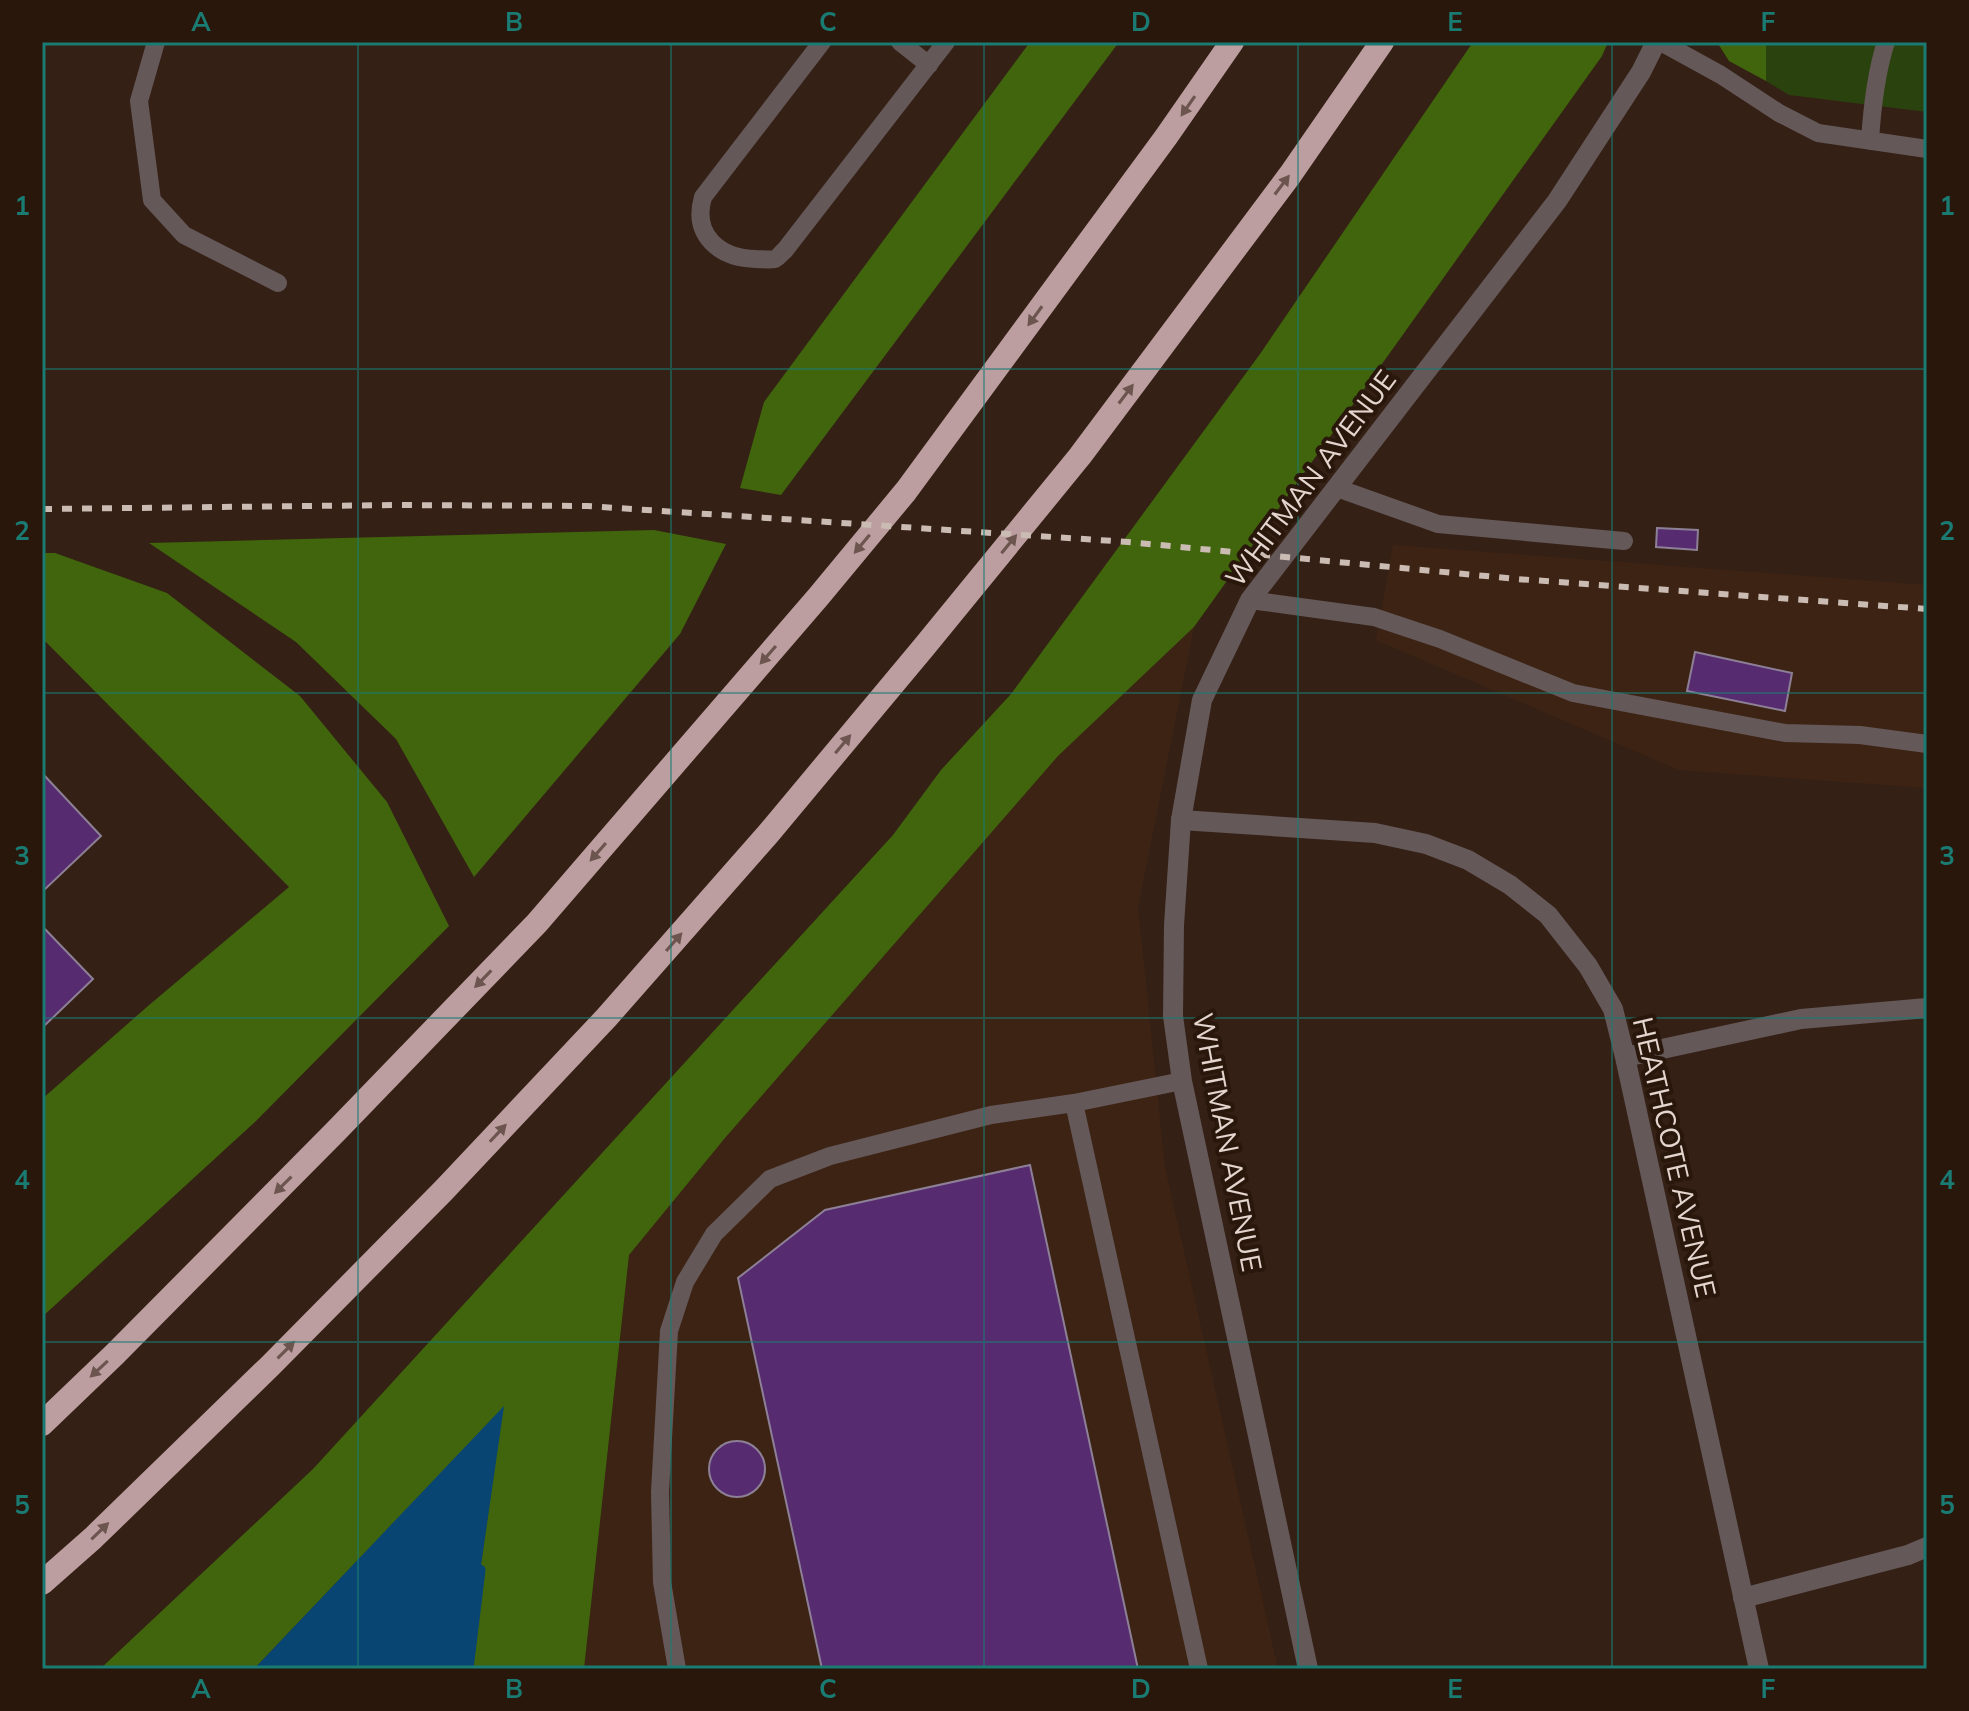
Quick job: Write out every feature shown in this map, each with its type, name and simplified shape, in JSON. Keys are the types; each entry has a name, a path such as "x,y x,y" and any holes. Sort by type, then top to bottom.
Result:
{"highway":[{"path":"42,1424 337,1130 537,923 819,596 906,491 1157,150 1232,42"},
{"path":"42,1583 93,1538 259,1377 444,1190 607,1017 768,834 1080,456 1290,175 1382,42"}],"street":[{"name":"WHITMAN AVENUE","path":"1308,1669 1182,1081 1173,1016 1174,925 1181,820 1202,700 1250,600 1557,201 1658,42"},
{"name":"HEATHCOTE AVENUE","path":"1181,820 1375,833 1426,844 1468,860 1510,885 1548,915 1588,966 1613,1009 1625,1057 1759,1669"},
{"path":"1625,1057 1801,1019 1927,1008"},
{"path":"1743,1598 1908,1555 1927,1547"}],"lane":[{"path":"156,42 139,101 152,200 184,235 278,283"},
{"path":"822,42 703,197 700,221 704,233 721,250 752,259 774,259 785,250 946,42"},
{"path":"900,42 929,65"},
{"path":"1658,42 1721,75 1779,113 1818,133 1927,149"},
{"path":"1870,141 1875,93 1886,42"},
{"path":"1337,488 1438,524 1624,541"},
{"path":"1250,600 1374,617 1440,639 1573,693 1785,733 1860,735 1927,744"},
{"path":"677,1669 662,1582 660,1492 669,1331 685,1282 714,1234 770,1179 830,1156 991,1115 1074,1103 1182,1081"},
{"path":"1074,1103 1199,1669"}],"shaded area":[{"path":"1393,545 1927,585 1927,788 1679,770 1376,640"},
{"path":"1194,627 1138,907 1165,1167 1278,1669 584,1669 629,1255 725,1138 1058,756"}],"green space":[{"path":"1030,42 1119,42 781,495 740,488 764,402"},
{"path":"1473,42 1608,42 1602,56 1194,627 1058,756 725,1138 629,1255 584,1669 466,1669 503,1408 254,1669 100,1669 313,1469 893,835 941,770 1011,694 1260,354"},
{"path":"1717,42 1766,42 1766,81 1729,61"},
{"path":"1766,42 1927,42 1927,112 1789,95 1766,81"},
{"path":"654,530 726,544 680,634 474,877 396,739 296,642 149,543"},
{"path":"42,553 55,553 167,593 300,696 387,802 449,926 256,1121 42,1317 42,1099 289,887 42,638"}],"water":[{"path":"504,1406 466,1669 254,1669"}],"building":[{"path":"1657,528 1698,530 1697,550 1656,547"},
{"path":"1695,652 1792,673 1785,711 1687,691"},
{"path":"42,773 101,836 42,892"},
{"path":"42,926 93,979 42,1028"},
{"path":"1030,1165 1138,1669 822,1669 738,1278 825,1210"},
{"path":"737,1441 757,1449 765,1469 757,1489 737,1497 717,1489 709,1469 717,1449"}],"waterway":[{"path":"468,1669 480,1570"}],"railway":[{"path":"42,509 587,506 1128,542 1517,579 1927,609"}]}
